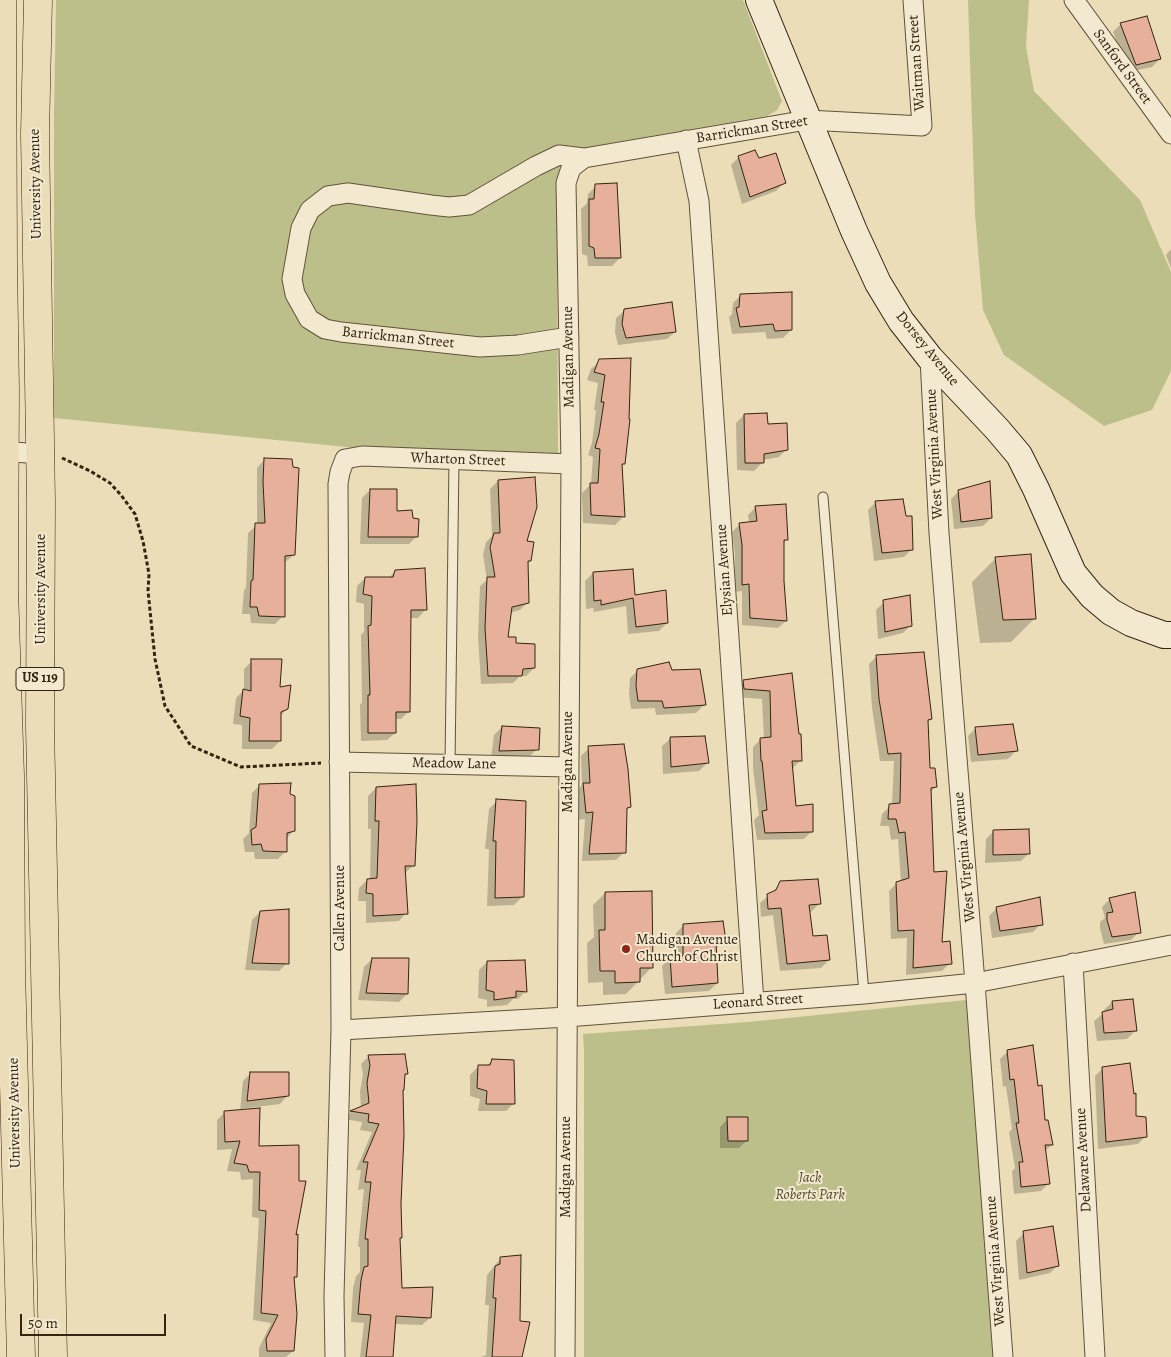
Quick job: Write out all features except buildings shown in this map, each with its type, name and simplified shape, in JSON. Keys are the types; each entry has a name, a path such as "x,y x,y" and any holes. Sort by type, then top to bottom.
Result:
{"main road":[{"name":"University Avenue","path":"2,0 2,451 10,776 11,969 21,1357"},
{"name":"University Avenue","path":"38,0 35,134 40,454 40,735 53,1357"}],"street":[{"name":"Dorsey Avenue","path":"758,0 854,231 878,283 901,320 930,358 997,428 1019,455 1073,573 1092,596 1111,612 1131,623 1169,639"},
{"name":"Waitman Street","path":"913,0 922,126"},
{"name":"Sanford Street","path":"1074,0 1171,134"},
{"name":"Barrickman Street","path":"569,337 518,345 480,347 325,329 309,319 295,294 292,279 301,228 310,210 328,196 348,193 449,207 468,205 536,166 560,155 578,163 686,140 807,120 922,126"},
{"name":"Elysian Avenue","path":"686,140 700,201 754,1002"},
{"name":"Madigan Avenue","path":"565,1357 570,464 566,182 578,163"},
{"name":"West Virginia Avenue","path":"930,358 939,533 1003,1357"},
{"path":"2,451 40,454"},
{"name":"Wharton Street","path":"345,459 362,456 570,464"},
{"name":"Callen Avenue","path":"335,1357 334,1296 341,1030 338,484 345,459"},
{"name":"Meadow Lane","path":"339,762 568,767"},
{"name":"Leonard Street","path":"341,1030 567,1017 864,994 975,983 1171,945"},
{"name":"Delaware Avenue","path":"1073,963 1095,1357"}],"lane":[{"path":"450,764 454,460"},
{"path":"823,497 864,994"}],"path":[{"path":"40,454 65,459 110,483 135,514 143,541 149,574 148,591 154,659 166,706 191,746 241,767 339,762"}],"green space":[{"path":"56,0 743,0 782,101 777,110 767,116 599,145 580,150 565,161 558,175 557,198 558,456 357,448 54,418"},
{"path":"968,0 1029,0 1026,47 1034,91 1140,200 1171,272 1171,371 1152,410 1104,426 1004,355 983,310 975,214"},
{"name":"Jack Roberts Park","path":"966,1000 995,1357 584,1357 583,1034 748,1022"}],"place":[{"name":"Madigan Avenue Church of Christ","path":"626,949"}]}
